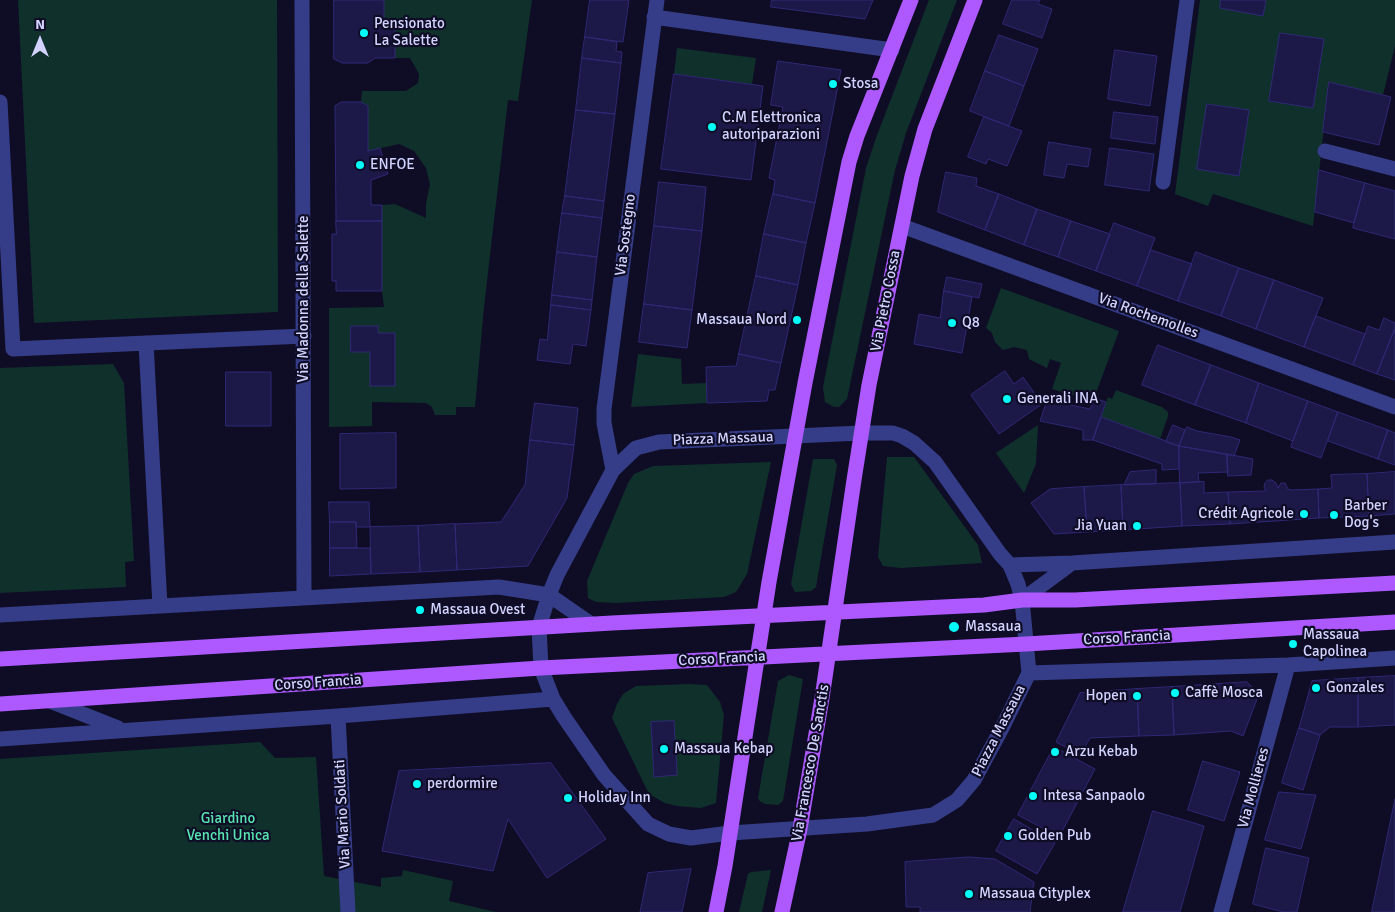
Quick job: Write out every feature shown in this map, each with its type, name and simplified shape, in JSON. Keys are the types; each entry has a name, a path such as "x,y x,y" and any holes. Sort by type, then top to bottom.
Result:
{"main road":[{"path":"716,912 725,866 769,582 849,162 857,136 911,0"},
{"name":"Via Pietro Cossa","path":"835,612 869,385 912,176 926,129 975,0"},
{"path":"0,659 591,624 984,605 1022,600 1075,600 1395,583"},
{"name":"Via Francesco De Sanctis","path":"782,912 800,829 835,612"},
{"name":"Corso Francia","path":"0,704 541,668 1026,644 1395,622"}],"street":[{"name":"Via Madonna della Salette","path":"302,0 304,598"},
{"name":"Via Sostegno","path":"614,470 604,423 604,409 656,0"},
{"path":"1163,182 1187,0"},
{"path":"654,17 892,50"},
{"path":"0,102 12,349 304,336"},
{"path":"1325,151 1395,169"},
{"name":"Via Rochemolles","path":"902,226 1395,407"},
{"path":"146,343 160,606"},
{"name":"Piazza Massaua","path":"894,433 914,443 935,462 1000,554 1010,565 1022,600 1029,673 974,780 957,800 933,815 867,824 730,833 691,838 669,834 648,824 604,776 553,699 541,668 539,627 549,595 561,566 614,470 636,448 659,442 796,436 894,433"},
{"path":"1010,565 1072,563 1395,542"},
{"path":"1022,600 1072,563"},
{"path":"0,615 499,588 549,595 591,624"},
{"name":"Corso Francia","path":"1029,673 1288,665 1395,658"},
{"name":"Via Mollieres","path":"1221,912 1288,665"},
{"name":"Corso Francia","path":"0,739 553,699"},
{"name":"Corso Francia","path":"50,701 122,730"},
{"name":"Via Mario Soldati","path":"338,716 348,912"}],"green space":[{"path":"18,0 277,0 278,312 34,323"},
{"path":"384,0 532,0 518,101 508,100 484,307 475,407 456,407 456,415 435,415 432,407 426,403 372,402 372,426 329,427 329,308 384,307 382,291 382,205 395,204 426,218 426,204 430,184 426,168 414,151 399,144 368,151 368,106 361,102 362,91 406,91 418,83 419,74 410,58 395,58 395,22 384,21"},
{"path":"929,0 957,0 906,133 895,170 847,399 839,407 834,407 825,402 823,387 866,168"},
{"path":"1200,0 1395,0 1395,46 1383,95 1329,83 1313,226 1213,194 1208,206 1175,194"},
{"path":"677,48 756,58 752,84 674,74"},
{"path":"1001,288 1119,331 1093,401 1052,389 1061,363 1050,359 1047,368 1029,359 1027,350 1014,347 1003,350 995,342 992,333 986,328"},
{"path":"638,354 681,359 682,384 706,383 707,403 631,407"},
{"path":"113,364 124,383 134,561 125,562 126,587 0,593 0,368"},
{"path":"1116,390 1162,407 1168,412 1160,439 1101,417 1108,397 1112,399"},
{"path":"1038,425 1036,464 1024,493 996,453"},
{"path":"887,457 914,457 978,545 982,563 901,568 883,566 878,557"},
{"path":"813,459 834,459 837,465 816,587 811,591 795,592 791,584"},
{"path":"771,462 747,574 736,592 724,597 616,603 596,602 588,598 587,581 628,483 634,474 653,466"},
{"path":"789,675 803,679 783,801 778,805 766,804 759,801 758,798 778,681"},
{"path":"707,685 720,702 724,715 716,803 701,808 665,803 649,794 612,718 623,694 636,686"},
{"name":"Giardino Venchi Unica","path":"260,742 275,758 316,757 324,876 381,887 381,878 402,876 403,870 453,881 449,901 496,912 0,912 0,759"},
{"path":"771,870 762,912 739,912 748,874"}],"building":[{"name":"Pensionato La Salette","path":"334,0 384,0 384,21 395,21 395,58 375,58 368,63 342,63 334,59"},
{"path":"590,0 629,0 623,42 585,37"},
{"path":"772,0 873,0 865,19 771,7"},
{"path":"1012,0 1040,0 1038,4 1052,9 1042,38 1003,24"},
{"path":"1221,0 1266,0 1263,16 1220,8"},
{"path":"1280,33 1324,39 1313,108 1269,101"},
{"path":"999,35 1038,49 1024,86 985,71"},
{"path":"585,37 617,42 616,51 622,52 621,63 582,58"},
{"path":"1115,50 1157,56 1150,106 1108,99"},
{"path":"582,58 621,63 615,114 576,110"},
{"path":"778,61 841,70 815,203 773,194 775,180 769,178 783,107 771,105"},
{"path":"985,71 1024,86 1009,126 970,111"},
{"name":"C.M Elettronica autoriparazioni","path":"674,74 763,86 751,180 661,169"},
{"path":"1329,82 1391,97 1379,145 1323,132"},
{"name":"ENFOE","path":"342,102 361,102 368,106 368,151 380,148 388,174 371,180 371,205 382,205 382,221 336,221 335,106"},
{"path":"1207,104 1249,110 1239,176 1197,169"},
{"path":"576,110 615,114 604,201 565,196"},
{"path":"1114,112 1158,117 1155,144 1111,138"},
{"path":"984,117 1022,131 1007,166 988,159 986,164 968,157"},
{"path":"1049,142 1091,149 1088,167 1067,164 1064,178 1044,175"},
{"path":"1110,148 1154,154 1149,191 1105,185"},
{"path":"1319,170 1365,183 1354,223 1315,212"},
{"path":"946,172 977,178 976,186 999,194 985,230 938,212"},
{"path":"659,182 706,187 702,231 654,226"},
{"path":"1365,183 1395,191 1395,239 1353,228"},
{"path":"773,194 815,203 806,243 764,234"},
{"path":"999,194 1037,209 1024,245 985,230"},
{"path":"565,196 604,201 602,218 562,213"},
{"path":"1037,209 1071,221 1058,257 1024,245"},
{"path":"562,213 602,218 597,257 557,252"},
{"path":"336,221 382,221 382,291 336,291 336,281 332,281 332,234 336,234"},
{"path":"1071,221 1110,234 1096,271 1058,257"},
{"path":"1114,223 1155,238 1137,286 1096,271"},
{"path":"654,226 702,231 692,310 644,304"},
{"path":"764,234 806,243 798,285 756,276"},
{"path":"1151,250 1192,264 1178,301 1137,286"},
{"path":"557,252 597,257 592,300 552,295"},
{"path":"1196,252 1239,268 1221,316 1178,301"},
{"path":"1239,268 1274,280 1256,329 1221,316"},
{"path":"756,276 798,285 781,363 739,354"},
{"path":"947,277 982,284 979,298 944,291"},
{"path":"1274,280 1323,298 1304,347 1256,329"},
{"path":"944,291 972,297 962,353 914,344 919,314 940,318"},
{"path":"552,295 592,300 591,310 551,305"},
{"path":"644,304 692,310 687,348 639,342"},
{"path":"551,305 591,310 586,346 573,344 570,364 537,360 540,339 547,340"},
{"path":"1316,316 1365,334 1353,365 1304,347"},
{"path":"1384,318 1395,323 1395,328 1377,374 1353,365 1368,326 1379,330"},
{"path":"351,326 378,326 378,333 395,333 395,386 370,386 370,352 351,352"},
{"path":"1395,328 1395,380 1377,374"},
{"path":"1158,345 1211,365 1195,405 1142,385"},
{"path":"739,354 781,363 775,390 769,390 767,401 707,403 706,367 736,366"},
{"path":"1211,365 1259,383 1246,423 1195,405"},
{"name":"Generali INA","path":"1005,371 1014,384 1023,377 1042,404 999,434 971,395"},
{"path":"226,372 271,372 271,426 226,426"},
{"path":"1259,383 1308,401 1293,441 1246,423"},
{"path":"1094,398 1106,402 1093,440 1083,440 1083,430 1040,421 1047,400 1090,409"},
{"path":"1308,401 1338,412 1321,458 1291,447"},
{"path":"535,403 578,408 574,445 530,440"},
{"path":"1338,412 1388,430 1378,459 1328,441"},
{"path":"1101,417 1179,446 1179,469 1162,470 1162,464 1093,440"},
{"path":"1173,425 1185,430 1179,446 1166,442"},
{"path":"1187,427 1197,431 1240,440 1234,456 1179,446"},
{"path":"1388,430 1395,433 1395,465 1378,459"},
{"path":"396,433 396,488 340,489 340,434"},
{"path":"530,440 574,445 567,498 528,566 457,570 455,524 501,522 525,485"},
{"path":"1179,446 1227,454 1228,472 1198,473 1199,482 1180,483"},
{"path":"1227,454 1253,459 1251,475 1228,476"},
{"path":"1156,470 1156,484 1124,485 1130,472"},
{"path":"1395,472 1395,514 1369,516 1367,474"},
{"path":"1367,474 1369,516 1319,518 1318,489 1332,488 1331,475"},
{"path":"1268,480 1276,483 1278,488 1281,483 1285,483 1288,489 1291,490 1318,489 1319,518 1230,524 1228,492 1266,491 1264,487"},
{"path":"1204,482 1204,493 1228,492 1230,524 1182,526 1180,483"},
{"path":"1180,483 1182,526 1123,530 1121,485"},
{"path":"1121,485 1123,530 1087,532 1084,487"},
{"path":"1084,487 1087,532 1054,534 1031,503 1050,489"},
{"path":"329,502 369,502 370,527 356,527 356,522 330,522"},
{"path":"330,522 356,522 357,548 330,548"},
{"path":"455,524 457,570 420,572 418,526"},
{"path":"418,526 420,572 371,574 370,527"},
{"path":"330,548 370,548 371,574 330,576"},
{"path":"1395,676 1395,725 1358,727 1358,678"},
{"path":"1358,678 1358,727 1330,727 1320,735 1299,728 1312,681"},
{"path":"1247,682 1259,694 1243,736 1231,731 1174,735 1172,687"},
{"path":"1172,687 1174,735 1139,736 1137,689"},
{"path":"1137,689 1139,736 1090,738 1080,755 1056,742 1080,693"},
{"name":"Massaua Kebap","path":"674,721 677,775 654,777 651,722"},
{"path":"1299,728 1320,735 1303,790 1282,783"},
{"path":"1054,747 1095,769 1059,837 1018,815"},
{"path":"1203,761 1240,772 1224,821 1188,810"},
{"path":"551,763 606,839 547,878 508,819 493,871 382,851 399,771"},
{"path":"1279,792 1316,795 1301,849 1265,840"},
{"path":"1395,799 1395,912 1372,912"},
{"path":"1153,811 1204,826 1180,912 1123,912"},
{"path":"1014,819 1055,843 1037,874 996,851"},
{"path":"1266,848 1309,858 1297,912 1283,912 1253,904"},
{"name":"Massaua Cityplex","path":"969,857 995,859 1034,882 1030,912 920,912 920,907 906,907 905,862"},
{"path":"691,869 682,912 640,912 648,873"}],"place":[{"name":"Pensionato La Salette","path":"364,33"},
{"name":"Stosa","path":"833,84"},
{"name":"C.M Elettronica autoriparazioni","path":"712,127"},
{"name":"ENFOE","path":"360,165"},
{"name":"Massaua Nord","path":"797,320"},
{"name":"Q8","path":"952,323"},
{"name":"Generali INA","path":"1007,399"},
{"name":"Crédit Agricole","path":"1304,514"},
{"name":"Barber Dog's","path":"1334,515"},
{"name":"Jia Yuan","path":"1137,526"},
{"name":"Massaua Ovest","path":"420,610"},
{"name":"Massaua","path":"954,627"},
{"name":"Massaua Capolinea","path":"1293,644"},
{"name":"Gonzales","path":"1316,688"},
{"name":"Caffè Mosca","path":"1175,693"},
{"name":"Hopen","path":"1137,696"},
{"name":"Massaua Kebap","path":"664,749"},
{"name":"Arzu Kebab","path":"1055,752"},
{"name":"perdormire","path":"417,784"},
{"name":"Intesa Sanpaolo","path":"1033,796"},
{"name":"Holiday Inn","path":"568,798"},
{"name":"Golden Pub","path":"1008,836"},
{"name":"Massaua Cityplex","path":"969,894"}]}
